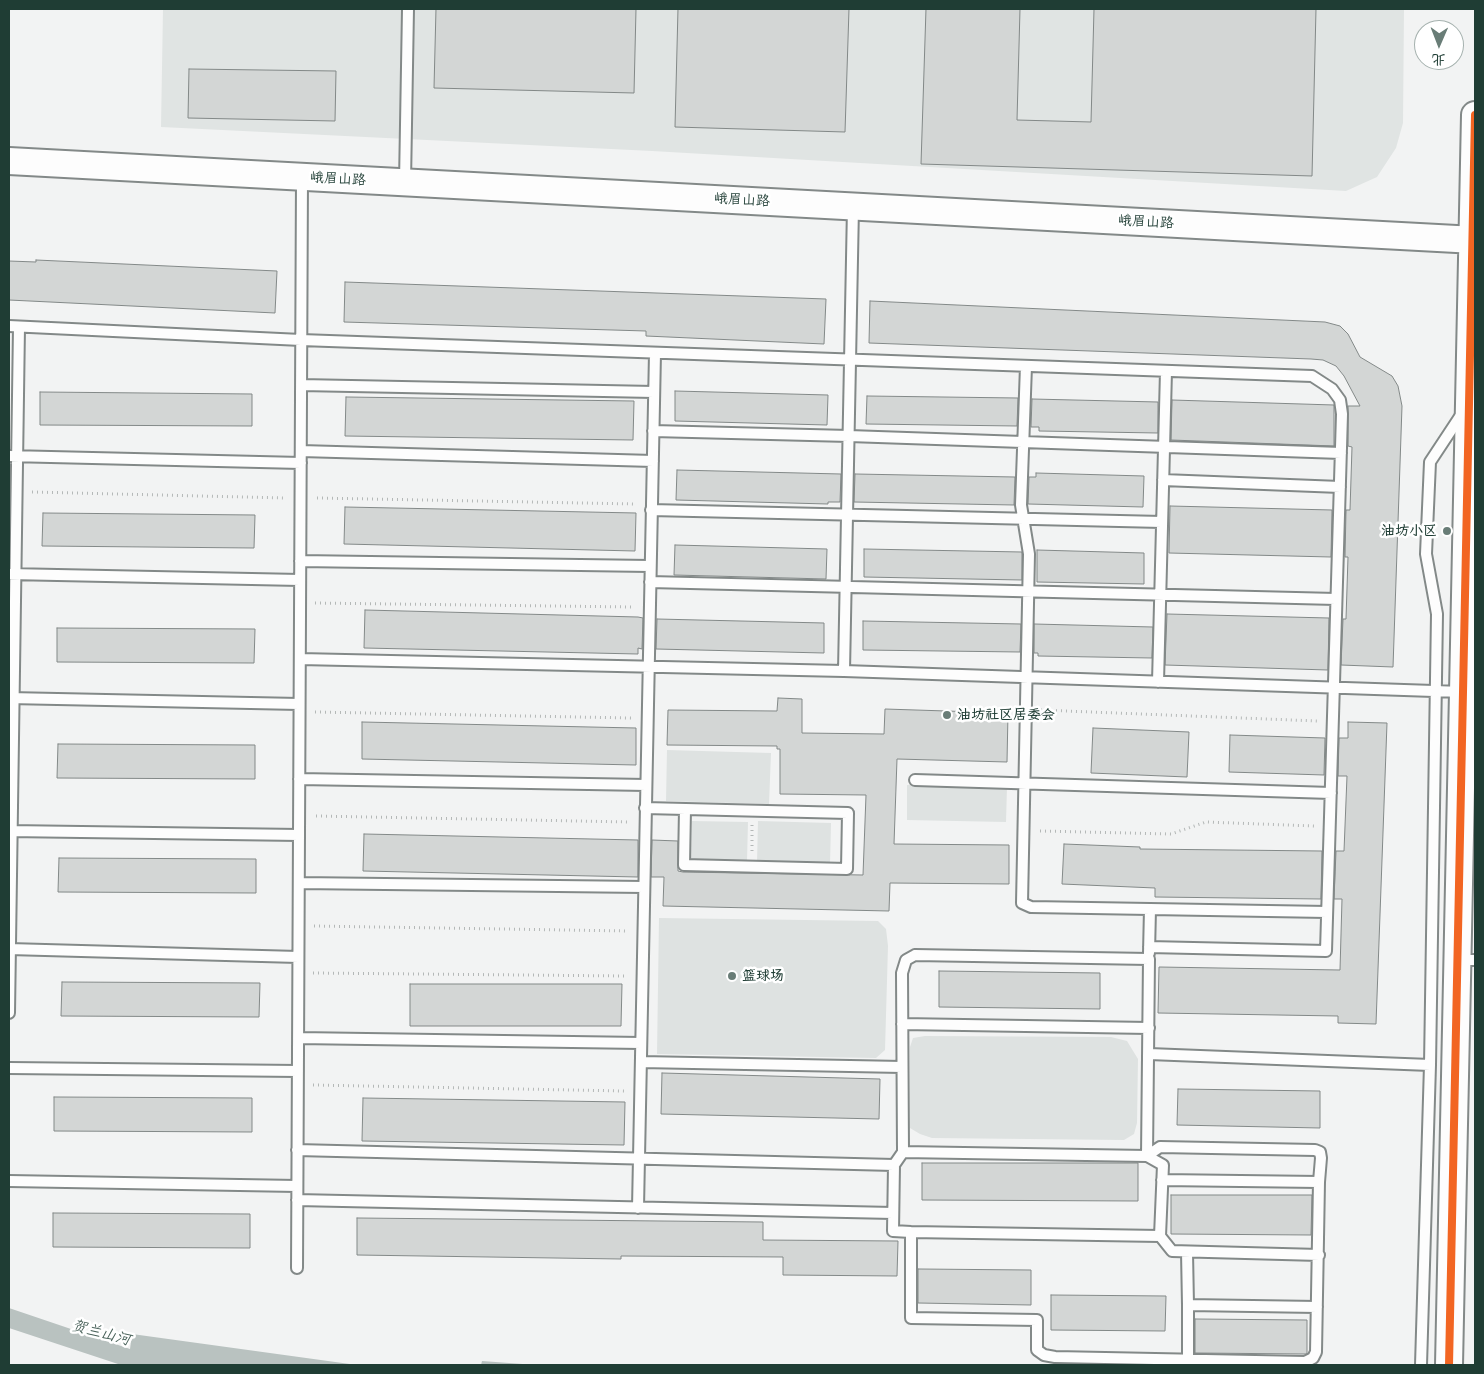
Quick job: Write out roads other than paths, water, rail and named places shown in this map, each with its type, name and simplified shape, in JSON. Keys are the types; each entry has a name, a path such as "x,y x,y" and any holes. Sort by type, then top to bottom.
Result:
{"street":[{"path":"1449,1365 1466,960 1464,692 1475,115"},
{"name":"峨眉山路","path":"9,161 1474,240"}],"lane":[{"path":"405,183 408,9"},
{"path":"297,1268 302,177"},
{"path":"844,671 853,206"},
{"path":"9,1012 12,574 18,492 13,457 14,327 301,340 1312,376 1332,389 1340,400 1341,453 1326,952 1149,947"},
{"path":"638,1208 655,352"},
{"path":"1026,366 1021,505 1029,554 1029,591 1022,904 1031,907 1327,912"},
{"path":"1158,682 1166,371"},
{"path":"301,385 654,392"},
{"path":"1421,1365 1430,1065 1437,614 1426,554 1430,462 1470,401"},
{"path":"652,432 849,436 1341,453"},
{"path":"301,451 653,461"},
{"path":"13,457 301,463"},
{"path":"1164,480 1340,487"},
{"path":"652,507 1162,522"},
{"path":"300,561 650,566"},
{"path":"12,574 300,580"},
{"path":"650,582 846,585 1336,599"},
{"path":"300,659 844,671 1464,692"},
{"path":"11,698 299,708"},
{"path":"299,779 646,785"},
{"path":"915,780 1331,793"},
{"path":"645,808 848,813 847,870 684,865 685,809"},
{"path":"10,831 299,835"},
{"path":"298,883 644,887"},
{"path":"1147,1156 1150,909"},
{"path":"9,949 298,957"},
{"path":"1149,959 915,955 906,960 902,973 903,1152 894,1165 893,1231 1160,1236"},
{"path":"902,1024 1149,1028"},
{"path":"298,1038 641,1042"},
{"path":"1149,1054 1430,1065"},
{"path":"641,1062 902,1067"},
{"path":"9,1068 298,1071"},
{"path":"912,1232 911,1318 1038,1320 1037,1350 1044,1355 1305,1362 1313,1358 1316,1352 1320,1152 1315,1150 1160,1147 1147,1156"},
{"path":"297,1150 894,1165"},
{"path":"903,1152 1147,1156 1163,1165 1160,1236 1172,1251 1318,1255"},
{"path":"1162,1180 1318,1182"},
{"path":"9,1181 297,1186"},
{"path":"297,1200 893,1213"},
{"path":"1187,1252 1188,1359"},
{"path":"1188,1305 1317,1307"}],"place":[{"name":"油坊小区","path":"1447,531"},
{"name":"油坊社区居委会","path":"947,715"},
{"name":"篮球场","path":"732,976"}],"water label":[{"name":"贺兰山河","path":"101,1333"}]}
